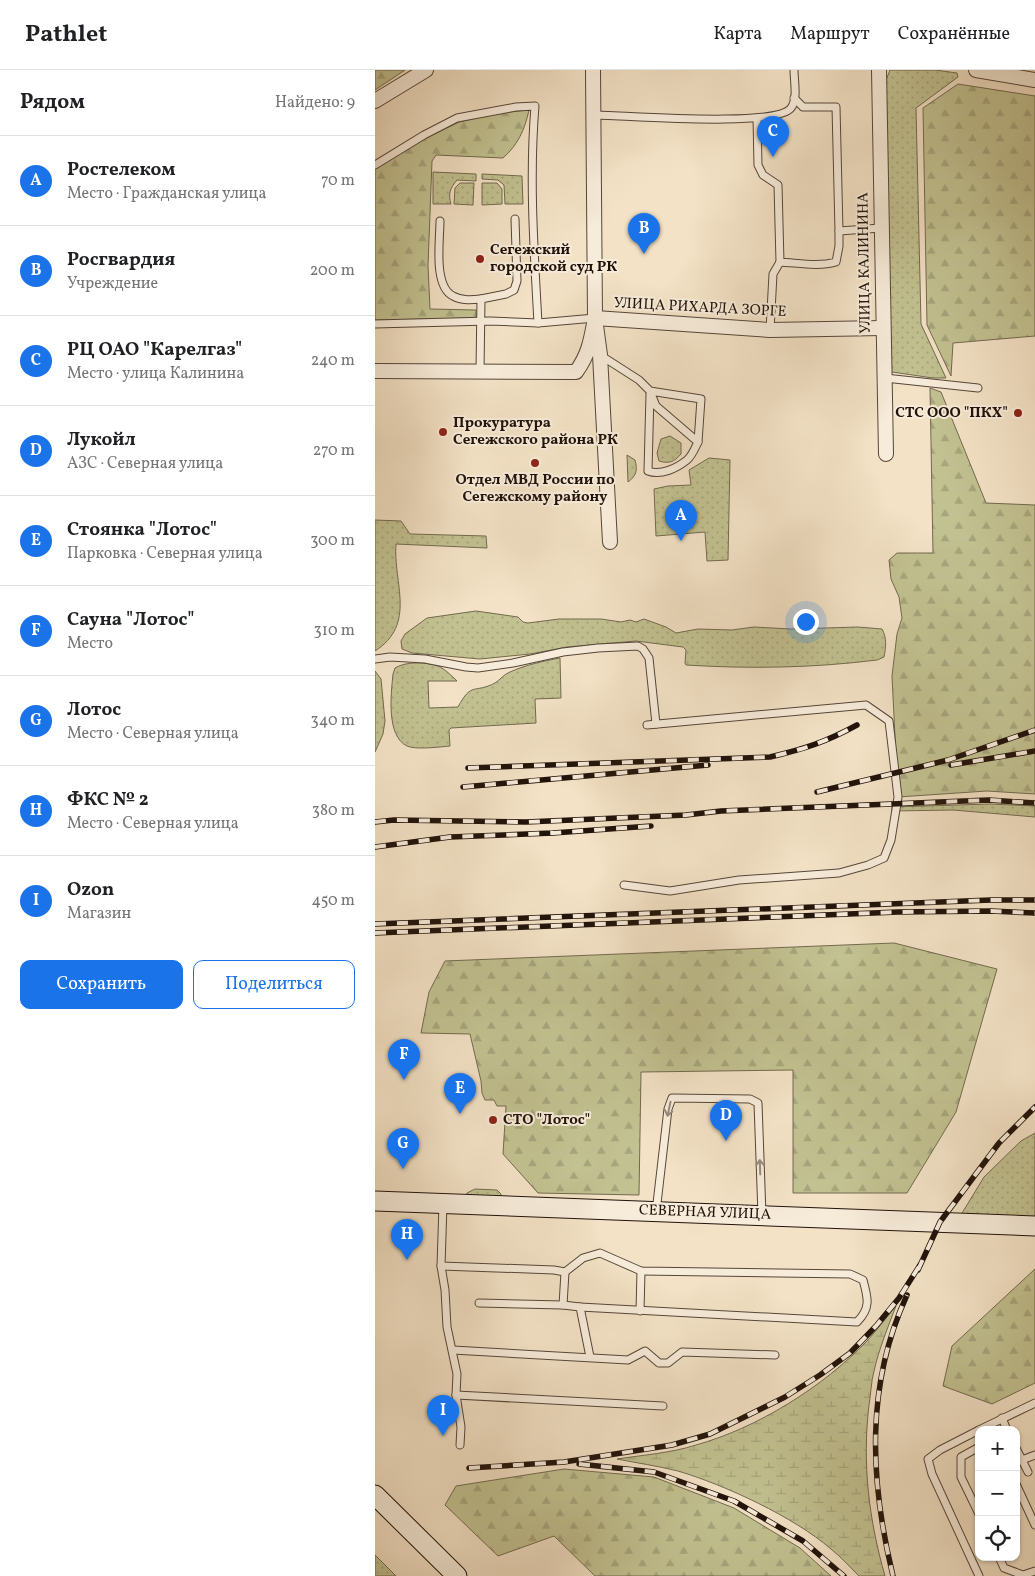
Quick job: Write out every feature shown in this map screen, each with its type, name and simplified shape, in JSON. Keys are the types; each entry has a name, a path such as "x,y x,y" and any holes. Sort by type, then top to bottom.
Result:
{"street":[{"path":"375,101 426,70"},
{"path":"593,70 595,318 600,355 610,542"},
{"name":"УЛИЦА КАЛИНИНА","path":"879,70 886,454"},
{"path":"976,70 1035,80"},
{"name":"УЛИЦА РИХАРДА ЗОРГЕ","path":"375,371 576,372 591,346 595,318 770,330 883,328"},
{"name":"СЕВЕРНАЯ УЛИЦА","path":"375,1201 1035,1226"},
{"path":"375,1495 457,1576"}],"lane":[{"path":"593,114 675,119 757,118 783,113 791,108 794,98 794,70"},
{"path":"780,262 816,265 836,262 839,246 836,107 803,107 794,98"},
{"path":"375,165 424,135 457,118 516,106 535,106 531,210 538,322"},
{"path":"757,118 758,164 763,175 778,185 780,262 773,274 770,330"},
{"path":"440,221 440,266 445,288 451,295 460,299 481,300 506,294 514,290 517,280 515,219"},
{"path":"839,231 881,228"},
{"path":"480,371 481,300"},
{"path":"375,324 481,321 538,322 595,318"},
{"path":"600,355 639,380 650,391 655,406 698,442"},
{"path":"885,378 978,388"},
{"path":"650,391 701,399 698,442 688,459 675,468 663,472 648,471 650,391"},
{"path":"375,659 390,657 425,659 478,668 604,647 638,646 643,649 649,658 656,724"},
{"path":"625,885 670,890 739,880 839,873 868,865 884,858 891,840 898,797 889,720 866,705 647,725"},
{"path":"656,1212 668,1108 672,1098 750,1099 758,1103 761,1216"},
{"path":"443,1204 441,1266 445,1290 447,1327 457,1374 456,1395 461,1420 460,1445"},
{"path":"441,1266 565,1272 583,1258 600,1253 641,1271 850,1274 863,1280 868,1297 866,1313 857,1322 580,1308 563,1305 479,1303"},
{"path":"640,1311 641,1271"},
{"path":"563,1305 565,1272"},
{"path":"580,1308 590,1357"},
{"path":"453,1350 628,1360 645,1351 659,1363 668,1363 682,1352 775,1355"},
{"path":"456,1395 663,1406"},
{"path":"987,1426 1035,1402"},
{"path":"1002,1418 1005,1426"},
{"path":"975,1432 940,1450 928,1459 932,1474 979,1576"},
{"path":"975,1449 961,1456 961,1477 975,1506"},
{"path":"1022,1460 1035,1455"},
{"path":"1020,1456 1028,1472"},
{"path":"1020,1492 1035,1524"},
{"path":"1001,1561 1004,1568 1023,1575 1035,1571"}],"green space":[{"path":"375,70 405,70 375,90"},
{"path":"890,70 935,70 957,73 958,77 916,108 921,324 946,378 892,372 890,369 885,83"},
{"path":"958,84 1035,96 1035,336 953,343 951,376 927,325 923,108"},
{"path":"529,110 520,136 513,148 503,158 436,155 432,161 428,266 430,309 476,310 476,318 375,320 375,169 426,138 459,122 499,113"},
{"path":"433,172 476,174 476,181 457,180 450,191 451,204 433,204"},
{"path":"482,174 522,176 523,204 505,204 504,185 498,180 482,179"},
{"path":"460,183 474,183 473,205 454,204 455,188"},
{"path":"482,183 497,183 502,189 502,204 482,205"},
{"path":"930,388 941,392 986,503 1035,505 1035,794 987,791 898,797 892,676 897,634 902,618 899,597 891,579 889,560 897,553 933,553"},
{"path":"670,436 681,443 681,454 671,462 659,461 657,453 661,439"},
{"path":"627,455 635,460 636,467 635,475 628,482"},
{"path":"709,458 730,460 728,560 707,561 705,532 656,536 654,489 691,485 689,470"},
{"path":"375,520 401,521 410,534 486,536 487,548 396,544 400,602 399,616 396,628 388,640 375,651"},
{"path":"476,611 518,617 523,622 528,623 559,619 601,619 621,622 630,620 636,622 644,619 676,633 698,629 732,630 754,627 791,629 858,627 882,629 886,646 884,657 877,660 829,665 758,667 686,665 686,650 683,647 636,641 567,647 530,654 480,659 412,653 402,649 401,641 405,634 427,618"},
{"path":"560,658 561,698 535,699 536,723 451,728 449,730 450,746 411,747 400,741 396,733 391,714 391,692 395,668 410,663 422,663 438,666 443,669 457,681 428,681 429,708 458,707 467,694 474,689 495,683 506,674 516,670"},
{"path":"375,671 381,679 385,721 383,734 375,752"},
{"path":"990,804 1035,806 1035,817 953,810 892,811 892,807"},
{"path":"894,943 997,969 956,1112 907,1193 793,1193 793,1070 641,1072 639,1195 538,1193 503,1154 506,1106 497,1106 494,1100 485,1100 470,1034 421,1033 429,992 445,961"},
{"path":"1035,1133 1035,1222 959,1218 984,1177 1021,1141"},
{"path":"475,1189 497,1190 501,1194 501,1200 466,1199 467,1193"},
{"path":"1035,1269 1035,1383 992,1404 943,1386 952,1346"},
{"path":"896,1306 874,1371 866,1449 871,1513 885,1576 859,1576 816,1537 779,1514 737,1493 678,1471 617,1459 686,1448 719,1438 765,1417 810,1390 850,1358"},
{"path":"564,1469 654,1477 734,1508 800,1548 831,1576 595,1576 554,1536 498,1556 445,1505 456,1486"},
{"path":"375,1555 396,1576 375,1576"}],"railway":[{"path":"468,768 770,757 815,744 857,725"},
{"path":"817,792 948,760 1035,730"},
{"path":"951,765 1035,751"},
{"path":"463,787 708,765"},
{"path":"375,822 394,820 526,822 686,815 721,811 989,800 1035,803"},
{"path":"375,847 450,837 553,833 651,826"},
{"path":"375,924 991,900 1035,900"},
{"path":"375,933 898,912 991,911 1035,913"},
{"path":"918,1270 940,1222 999,1143 1035,1107"},
{"path":"469,1468 564,1462 672,1445 710,1434 785,1397 850,1353 899,1298 920,1265"},
{"path":"893,1576 880,1505 876,1469 876,1434 878,1399 884,1364 893,1329 907,1295"},
{"path":"579,1464 654,1472 734,1501 803,1541 844,1576"}],"place":[{"name":"РЦ ОАО \"Карелгаз\"","path":"773,157"},
{"name":"Росгвардия","path":"644,254"},
{"name":"Сегежский городской суд РК","path":"480,259"},
{"name":"СТС ООО \"ПКХ\"","path":"1018,413"},
{"name":"Прокуратура Сегежского района РК","path":"443,432"},
{"name":"Отдел МВД России по Сегежскому району","path":"535,463"},
{"name":"Ростелеком","path":"681,541"},
{"name":"Сауна \"Лотос\"","path":"404,1080"},
{"name":"Стоянка \"Лотос\"","path":"460,1114"},
{"name":"СТО \"Лотос\"","path":"493,1120"},
{"name":"Лукойл","path":"726,1141"},
{"name":"Лотос","path":"403,1169"},
{"name":"ФКС № 2","path":"407,1260"},
{"name":"Ozon","path":"443,1436"}]}
